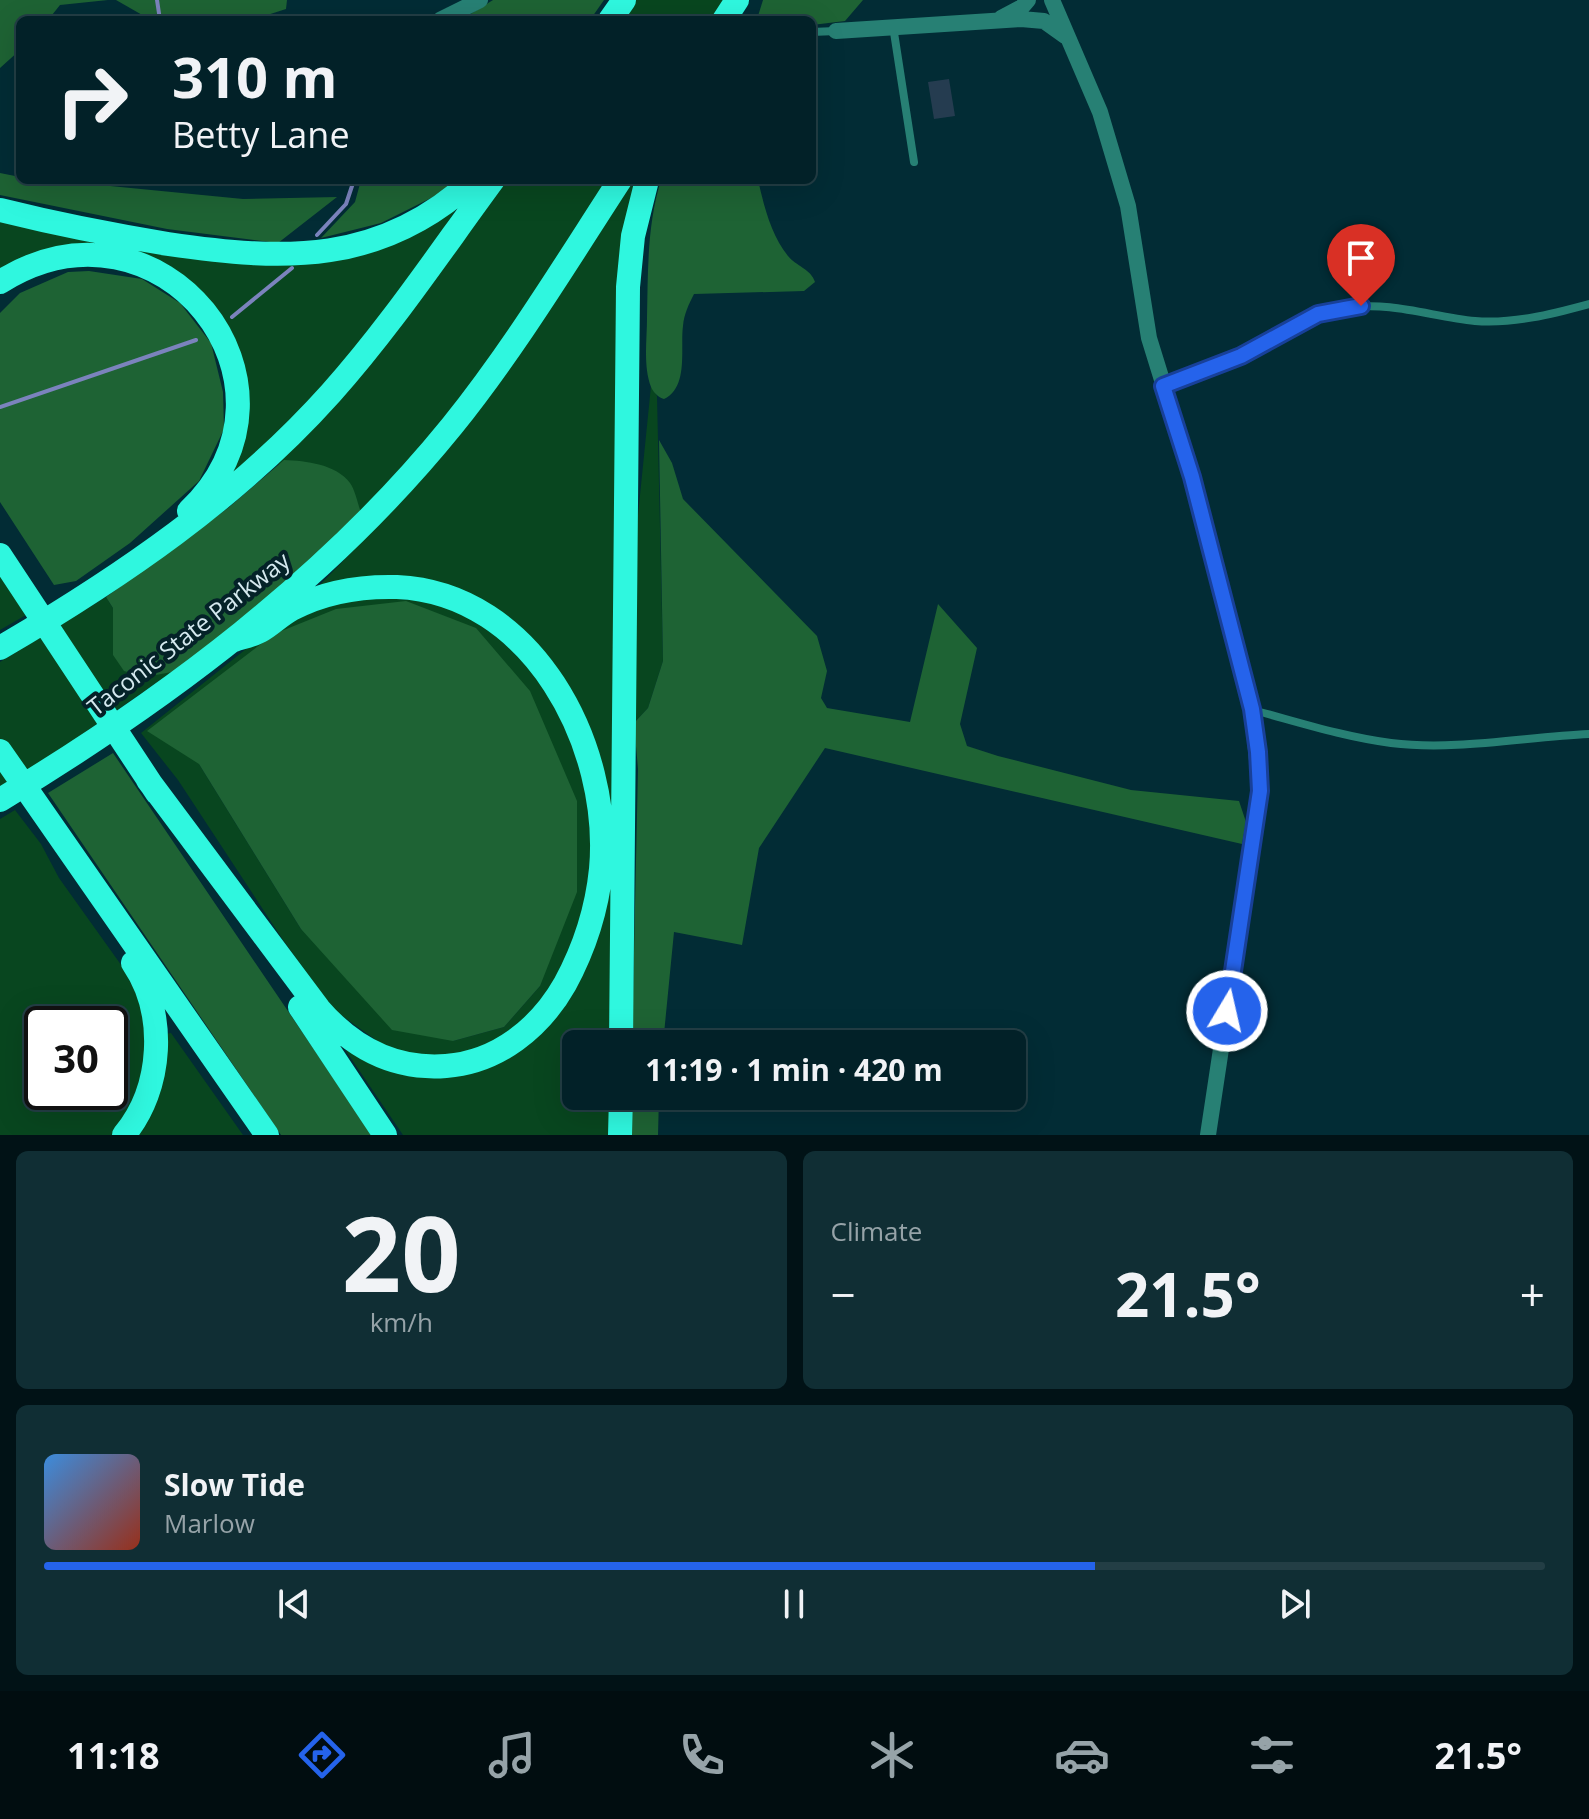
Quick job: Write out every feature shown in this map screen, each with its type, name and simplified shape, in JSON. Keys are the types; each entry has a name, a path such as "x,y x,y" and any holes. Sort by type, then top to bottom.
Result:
{"highway":[{"path":"0,210 85,230 178,245 249,254 299,256 333,251 392,233 443,205 468,184"},
{"path":"0,648 154,551 262,464 331,393 393,316 490,184"},
{"name":"Taconic State Parkway","path":"0,800 123,722 234,640 344,543 421,463 460,416 511,346 617,184"},
{"path":"621,1030 628,287 633,236 646,184"},
{"path":"0,282 37,262 59,256 105,254 150,267 171,279 204,308 216,327 233,369 237,392 232,441 211,485 184,515 164,530 154,551"},
{"path":"3,556 385,1135"},
{"path":"148,780 319,1009 349,1039 365,1049 399,1063 417,1065 458,1065 476,1060 496,1052 531,1029 559,994 581,950 596,899 601,869 599,808 594,778 575,723 536,660 500,624 470,606 439,594 398,587 350,590 314,599 281,615 260,632 234,640"},
{"path":"0,751 267,1135"},
{"path":"97,889 112,933 137,969 156,1033 156,1055 147,1095 124,1135"},
{"path":"620,1135 621,1110"}],"street":[{"path":"448,16 480,0"},
{"path":"995,19 1012,13 1028,0"},
{"path":"1052,0 1100,112 1114,156 1128,206 1149,338 1192,477 1252,709 1260,791 1208,1135"},
{"path":"836,31 995,19 1044,21 1069,40"}],"lane":[{"path":"893,26 914,162"},
{"path":"816,32 836,31"},
{"path":"1163,386 1241,356 1318,314 1346,308 1386,307 1501,322 1589,304"},
{"path":"1252,709 1358,737 1394,743 1482,742 1589,734"}],"green space":[{"path":"0,0 108,0 60,5 51,16 16,16 16,54 0,68"},
{"path":"116,0 287,0 286,9 264,16 144,16"},
{"path":"493,0 604,0 593,16 467,16"},
{"path":"635,0 726,0 716,16 626,16"},
{"path":"763,0 863,0 845,21 816,25 816,16 758,16"},
{"path":"0,173 16,176 16,184 90,184 243,199 337,197 278,243 167,229 0,195"},
{"path":"360,184 457,184 381,223 321,238 355,202"},
{"path":"502,184 608,184 499,348 425,445 361,513 278,464"},
{"path":"627,184 643,184 616,1030 562,1030 562,1110 616,1110 615,1135 403,1135 346,1051 350,1049 421,1072 537,1034 607,862 561,683 451,589 314,591 405,497"},
{"path":"660,184 759,184 777,239 788,256 815,282 804,291 694,294 684,322 680,376 677,386 664,399 651,387 647,370 649,248"},
{"path":"460,203 412,279 319,395 216,495 242,366 231,333 219,312 201,291 167,267 140,254 0,276 0,215 262,261"},
{"path":"89,271 142,279 180,303 211,343 223,392 224,429 199,481 130,543 76,581 54,585 0,502 0,313 20,293 68,272"},
{"path":"651,386 657,396 663,661 648,708 634,723 637,525"},
{"path":"659,440 672,463 683,499 817,636 827,671 821,698 827,708 910,722 938,604 977,648 960,724 967,746 1131,790 1239,801 1246,822 1242,844 825,748 759,848 742,945 674,932 664,1030 632,1030 638,769 634,723 648,708 663,661"},
{"path":"284,460 311,463 337,472 352,486 361,513 245,620 172,672 145,677 124,671 113,655 113,608 106,597 228,508"},
{"path":"0,575 26,615 0,630"},
{"path":"356,595 446,603 518,649 560,706 591,797 592,896 550,996 510,1040 439,1060 387,1048 334,1010 283,940 178,780 141,733 271,629","holes":["199,764 540,986 504,1027 453,1041 301,929"]},
{"path":"106,597 113,608 113,655 172,672 38,765 0,787 0,662"},
{"path":"406,601 476,628 530,691 577,801 577,892 540,986 504,1027 453,1041 392,1030 301,929 199,764 147,731 274,634 336,609"},
{"path":"113,753 372,1135 281,1135 48,793"},
{"path":"15,810 124,969 142,1006 148,1062 118,1135 0,1135 0,819"},
{"path":"171,1033 243,1135 135,1135 164,1034"},
{"path":"630,1110 659,1110 658,1135 630,1135"}],"building":[{"path":"949,79 955,116 934,119 928,82"}],"waterway":[{"path":"157,0 159,16"},
{"path":"317,235 346,204 353,184"},
{"path":"232,317 292,268"},
{"path":"0,407 196,340"}],"route":[{"path":"1227,1011 1260,791 1258,752 1252,709 1192,477 1163,386 1241,356 1318,314 1361,306"}]}
